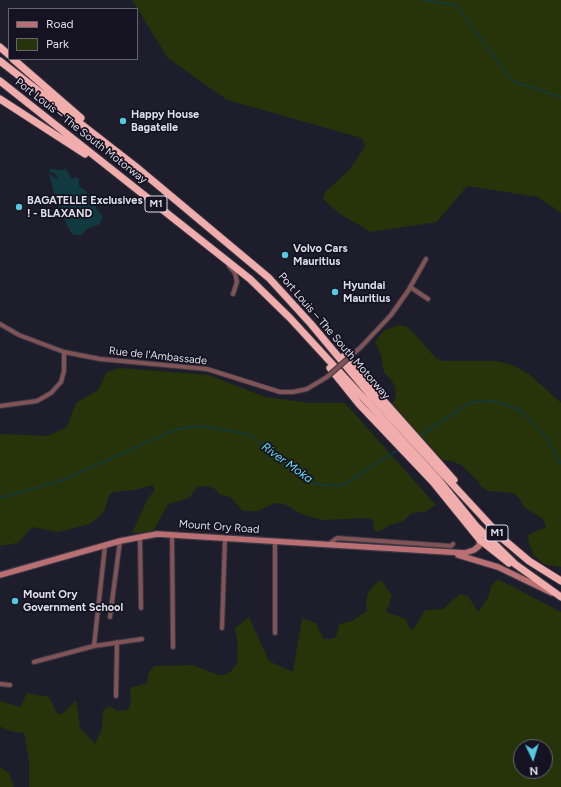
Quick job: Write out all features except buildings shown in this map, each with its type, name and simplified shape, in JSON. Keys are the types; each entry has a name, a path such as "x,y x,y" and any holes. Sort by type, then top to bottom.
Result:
{"highway":[{"path":"0,47 8,54"},
{"path":"14,60 135,166"},
{"name":"Port Louis – The South Motorway","path":"0,61 135,166 269,278 374,395 440,476 476,526 515,564 561,597"},
{"name":"Port Louis – The South Motorway","path":"0,81 104,165 201,238 250,278 290,318 362,402 440,476 498,534 529,561 561,580"},
{"path":"0,99 104,165"},
{"path":"440,476 480,540 524,576 536,580"}],"main road":[{"name":"Mount Ory Road","path":"0,575 120,542 157,534 274,540 465,553 474,550 479,546 480,540"},
{"name":"Mount Ory Road","path":"442,552 487,563 561,597"}],"street":[{"path":"201,238 235,273 237,282 233,294"},
{"name":"Rue de l'Ambassade","path":"0,324 19,335 64,352 100,359 207,369 280,392 293,392 307,389 327,377 361,347 391,315 410,287 426,259"},
{"path":"410,287 428,299"},
{"path":"0,406 37,402 51,393 61,382 64,371 64,352"},
{"path":"172,534 173,647"},
{"path":"140,537 140,608"},
{"path":"222,628 225,538"},
{"path":"329,544 337,538 451,546 453,544"},
{"path":"274,540 275,633"},
{"path":"110,617 120,542"},
{"path":"94,646 105,546"},
{"path":"34,662 94,646 142,639"},
{"path":"116,696 117,642"},
{"path":"0,684 10,685"}],"green space":[{"path":"132,0 561,0 561,213 538,197 467,186 437,222 371,232 340,214 323,199 325,192 350,169 365,146 362,138 227,100 168,58"},
{"path":"398,325 408,327 437,359 445,361 496,361 512,365 529,374 561,403 561,567 544,564 533,555 528,538 529,534 546,527 543,519 524,507 520,499 513,493 488,491 481,486 477,480 461,465 452,461 443,460 391,406 396,396 395,387 391,379 384,373 381,355 375,342 383,331"},
{"path":"120,368 209,375 265,397 311,403 345,403 436,505 425,512 412,513 402,522 390,525 378,532 374,530 373,521 370,518 323,520 304,515 284,504 275,503 258,511 243,511 230,497 221,495 215,489 207,486 197,487 189,498 168,504 154,530 150,532 132,533 147,500 155,489 152,485 135,490 113,492 109,495 104,512 90,524 58,532 32,527 18,543 0,546 0,434 48,436 67,427 76,403 98,390 107,372"},
{"path":"498,579 561,612 561,787 29,787 29,762 24,732 20,733 6,730 0,726 0,701 20,707 27,693 49,697 57,713 61,715 76,700 80,728 95,744 102,728 103,710 110,706 117,711 128,710 131,702 130,688 147,683 148,674 154,666 193,665 219,675 228,674 237,664 238,645 235,628 249,617 269,661 293,672 302,618 316,623 323,639 331,639 336,637 339,624 352,621 367,611 366,602 368,593 377,582 382,581 392,596 386,612 406,619 409,627 413,630 425,610 443,609 460,594 468,596 478,612 488,598 491,586"},
{"path":"0,767 9,773 14,787 0,787"}],"shaded area":[{"path":"65,168 72,179 75,177 79,179 79,186 86,191 89,197 97,201 96,209 103,216 100,224 87,229 82,235 75,235 71,233 57,204 49,174 58,180 57,175 49,171 49,169 63,170"}],"waterway":[{"path":"423,0 456,5 512,81 561,97"},
{"name":"River Moka","path":"418,437 471,402 494,401 520,410 546,437 561,464"},
{"name":"River Moka","path":"0,498 60,481 177,429 201,426 248,434 313,484 341,486 398,450"}],"place":[{"name":"Happy House Bagatelle","path":"123,121"},
{"name":"BAGATELLE Exclusives ! - BLAXAND","path":"19,207"},
{"name":"Volvo Cars Mauritius","path":"285,255"},
{"name":"Hyundai Mauritius","path":"335,292"},
{"name":"Mount Ory Government School","path":"15,601"}]}
